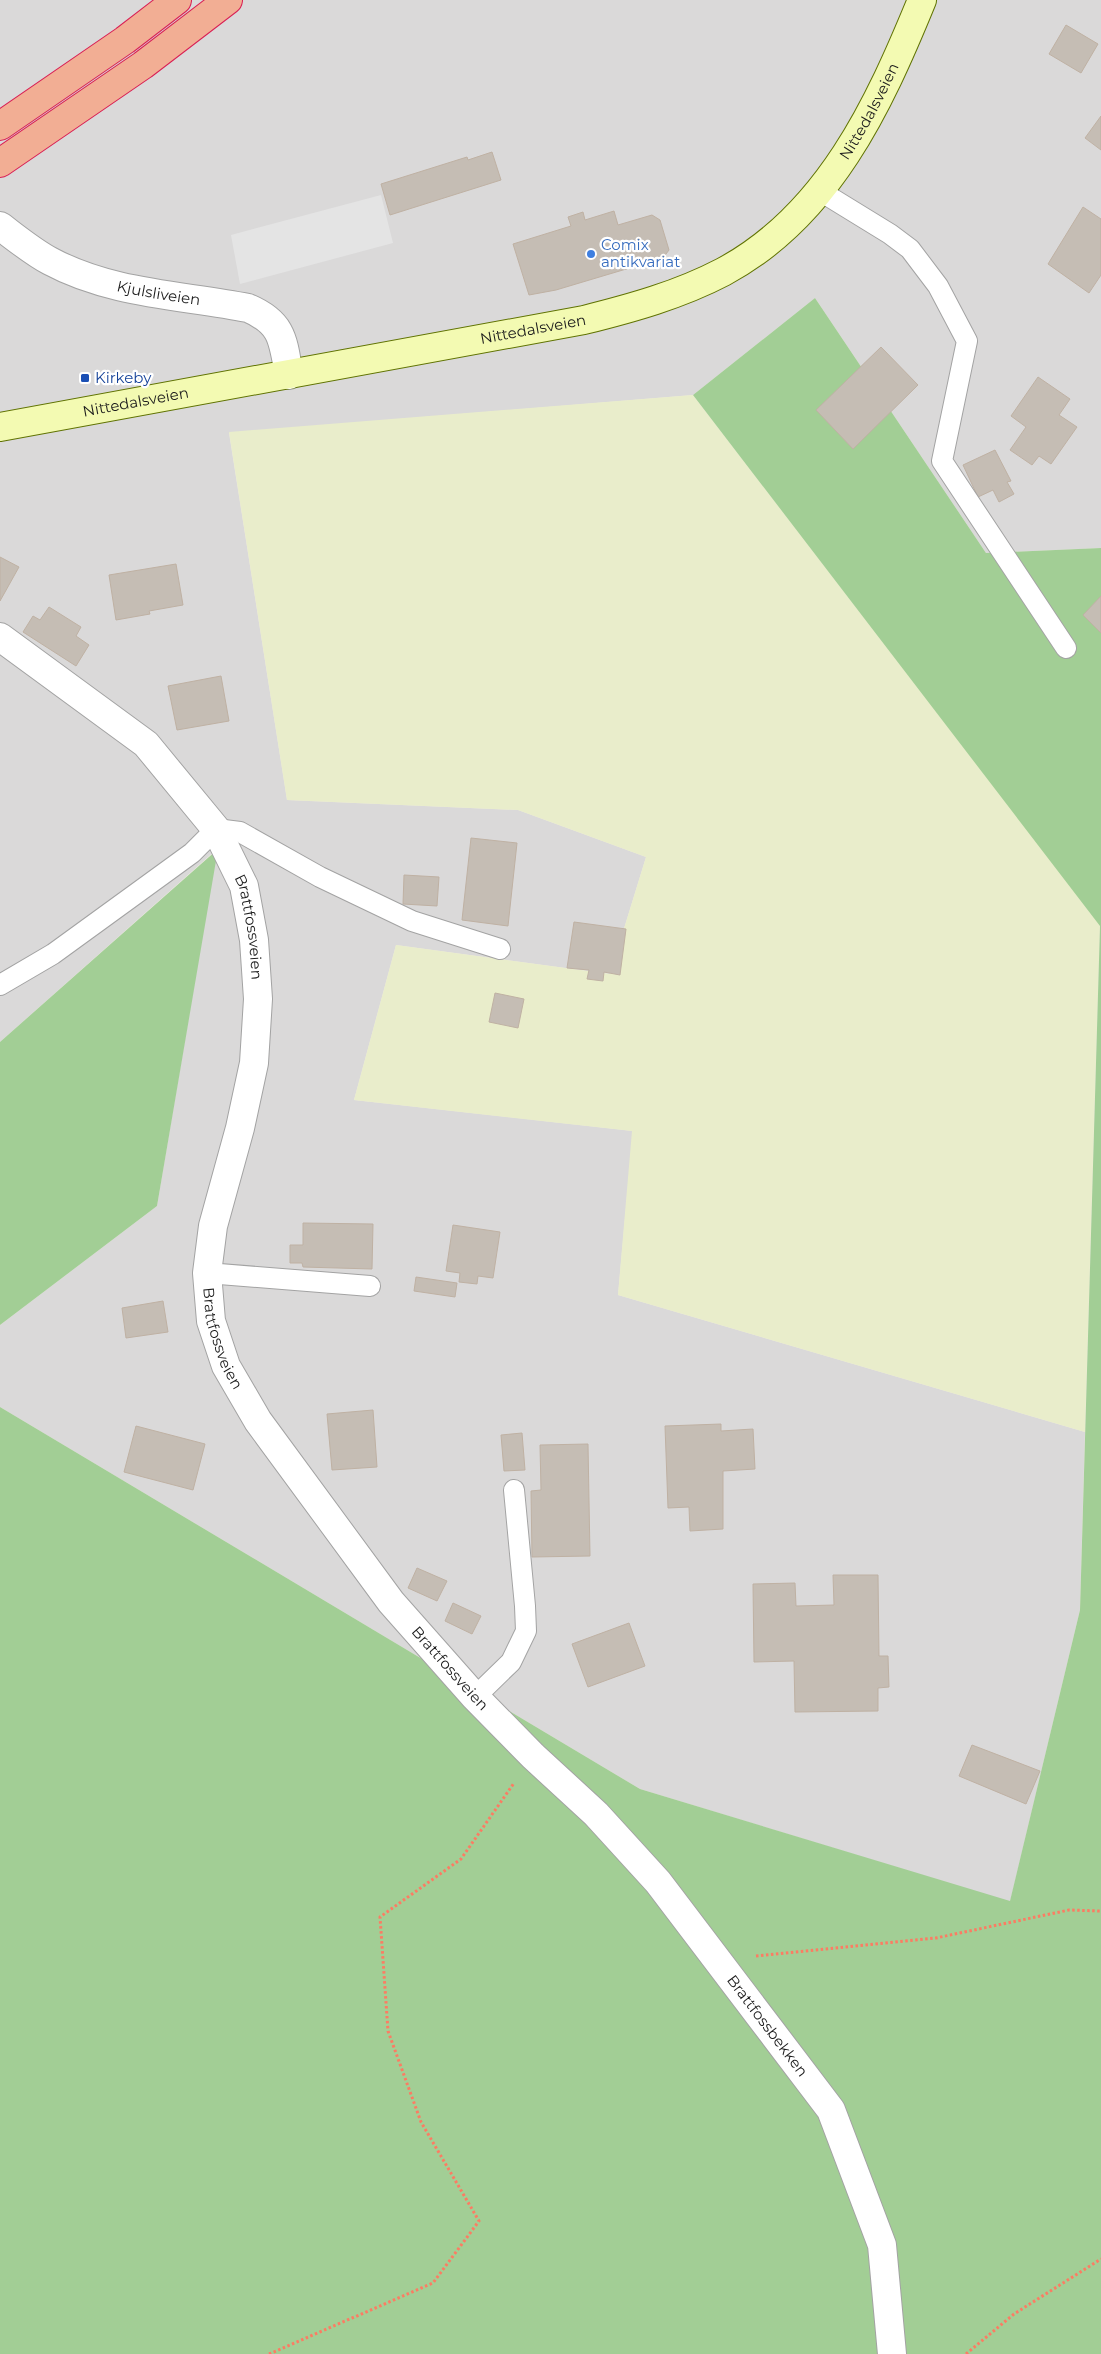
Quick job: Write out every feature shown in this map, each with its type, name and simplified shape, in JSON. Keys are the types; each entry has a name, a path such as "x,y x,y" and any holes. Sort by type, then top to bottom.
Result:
{"highway":[{"path":"0,126 118,46 177,0"},
{"path":"0,163 143,65 228,0"}],"main road":[{"name":"Nittedalsveien","path":"0,427 575,322 673,295 725,271 777,234 820,191 865,126 888,82 922,0"}],"street":[{"name":"Kjulsliveien","path":"0,226 48,261 70,271 115,286 248,308 262,314 274,323 282,336 289,374"},
{"name":"Brattfossveien","path":"0,637 146,744 216,830 244,886 254,940 258,999 254,1063 240,1128 213,1226 207,1273 211,1321 226,1366 258,1421 391,1602 475,1697 533,1756"},
{"name":"Brattfossbekken","path":"533,1756 596,1814 658,1882 831,2110 882,2245 892,2354"}],"lane":[{"path":"820,191 890,234 910,249 938,286 967,341 942,461 1066,648"},
{"path":"0,985 53,954 192,853 216,830 240,832 320,877 412,921 500,949"},
{"path":"207,1273 370,1286"},
{"path":"475,1697 511,1662 526,1632 514,1490"}],"path":[{"path":"269,2354 433,2283 479,2221 421,2122 388,2031 380,1917 461,1859 533,1756"},
{"path":"718,1960 936,1938 1069,1910 1101,1911"},
{"path":"966,2354 1014,2314 1101,2259"}],"shaded area":[{"path":"0,0 1101,0 1101,548 986,553 815,298 693,395 229,433 287,800 518,810 646,857 610,974 396,945 354,1100 633,1131 618,1295 1085,1432 1080,1610 1010,1902 640,1789 0,1407 0,1325 157,1206 217,849 0,1042"},
{"path":"381,195 393,243 240,284 231,235"}],"green space":[{"path":"815,298 986,553 1101,548 1101,2354 0,2354 0,1407 640,1789 1010,1901 1080,1610 1100,926 693,395"},
{"path":"693,395 1100,925 1085,1432 618,1295 632,1131 354,1100 396,945 610,974 646,857 518,810 287,800 229,432"},
{"path":"218,849 157,1206 0,1325 0,1042"}],"building":[{"path":"1066,25 1098,44 1081,73 1049,54"},
{"path":"1101,116 1101,150 1085,138"},
{"path":"492,152 501,180 390,215 381,184 467,157 468,160"},
{"path":"1083,207 1101,219 1101,275 1089,293 1048,264"},
{"name":"Comix antikvariat","path":"614,211 618,225 652,215 660,220 669,250 663,258 556,290 529,295 513,244 571,226 568,217 583,212 585,220"},
{"path":"881,347 918,385 853,449 816,410"},
{"path":"1038,377 1070,399 1059,415 1077,427 1051,464 1039,456 1032,465 1010,450 1026,427 1011,416"},
{"path":"995,450 1011,481 1007,482 1014,494 999,502 993,490 978,497 963,465"},
{"path":"0,557 19,567 0,601"},
{"path":"176,564 183,605 149,611 150,614 116,620 109,575"},
{"path":"1101,596 1101,633 1083,615"},
{"path":"49,607 81,627 76,636 89,645 76,666 23,632 33,616 40,620"},
{"path":"221,676 229,721 177,730 168,686"},
{"path":"471,838 517,843 508,926 462,920"},
{"path":"404,875 439,877 437,906 403,904"},
{"path":"574,922 626,929 620,975 604,972 603,981 587,979 589,970 567,968"},
{"path":"495,993 524,999 518,1028 489,1022"},
{"path":"303,1223 373,1224 372,1269 303,1267 302,1263 290,1263 290,1245 303,1245"},
{"path":"453,1225 500,1232 493,1278 478,1276 477,1284 459,1282 460,1273 446,1271"},
{"path":"416,1277 457,1283 455,1297 414,1291"},
{"path":"163,1301 168,1332 126,1338 122,1308"},
{"path":"373,1410 377,1467 332,1470 327,1414"},
{"path":"721,1424 721,1431 753,1429 755,1469 723,1471 723,1529 690,1531 689,1507 668,1508 665,1426"},
{"path":"136,1426 205,1444 193,1490 124,1472"},
{"path":"522,1433 525,1470 504,1471 501,1435"},
{"path":"588,1444 590,1556 532,1557 531,1491 541,1490 540,1445"},
{"path":"417,1568 447,1581 437,1601 408,1588"},
{"path":"833,1575 878,1575 879,1656 888,1656 889,1687 878,1688 878,1711 795,1712 794,1661 754,1662 753,1584 795,1583 796,1606 834,1605"},
{"path":"453,1603 481,1616 472,1634 445,1621"},
{"path":"629,1623 645,1666 588,1687 572,1644"},
{"path":"972,1745 1040,1771 1026,1804 959,1776"}],"place":[{"name":"Comix antikvariat","path":"591,254"},
{"name":"Kirkeby","path":"85,378"}]}
